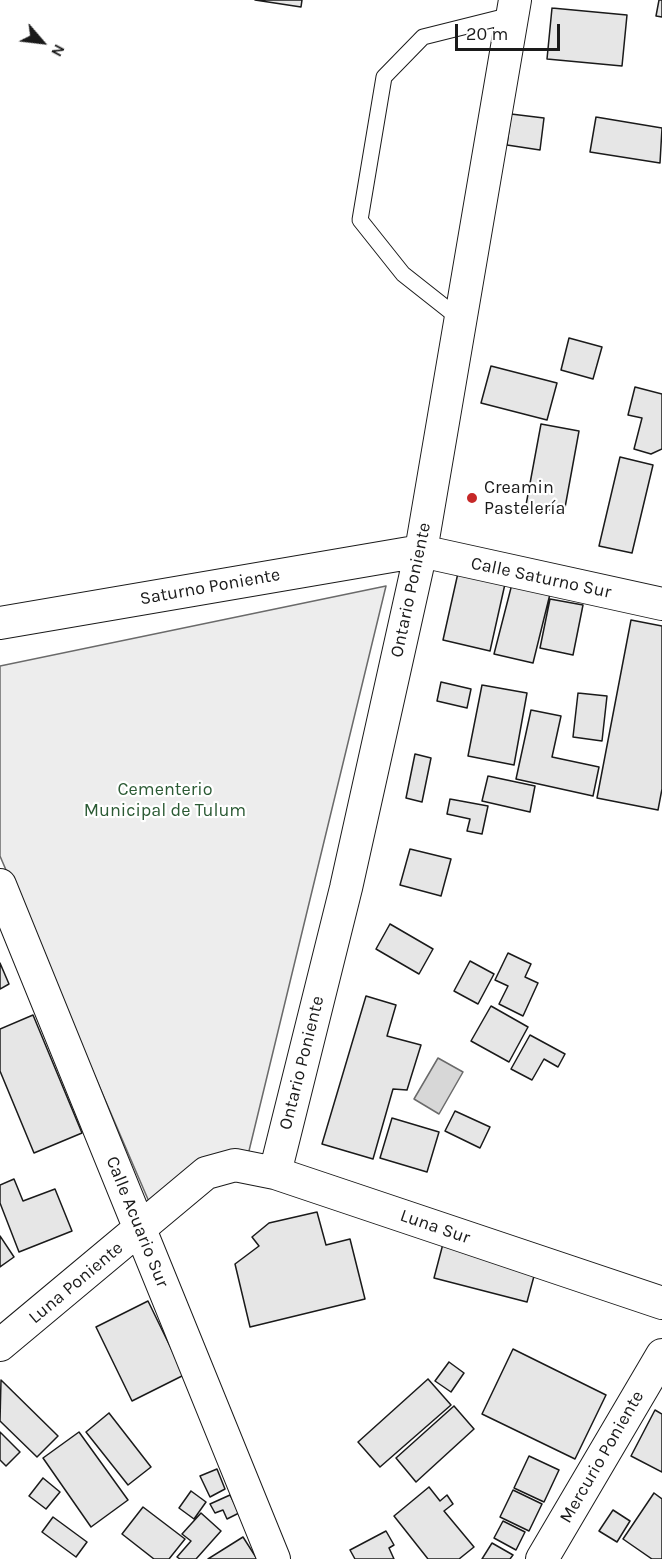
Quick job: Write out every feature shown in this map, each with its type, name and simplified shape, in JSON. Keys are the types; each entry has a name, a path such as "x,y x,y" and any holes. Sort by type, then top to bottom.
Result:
{"street":[{"name":"Ontario Poniente","path":"275,1173 346,888 420,551 513,8"},
{"name":"Calle Saturno Sur","path":"420,551 662,604"},
{"name":"Saturno Poniente","path":"0,622 420,551"},
{"name":"Calle Acuario Sur","path":"0,885 274,1559"},
{"name":"Luna Sur","path":"206,1173 235,1166 275,1173 662,1303"},
{"name":"Luna Poniente","path":"0,1346 206,1173"},
{"name":"Mercurio Poniente","path":"542,1559 662,1355"}],"lane":[{"path":"460,319 403,274 360,220 384,76 423,37 513,8"}],"green space":[{"name":"Cementerio Municipal de Tulum","path":"386,586 248,1155 150,1204 0,856 0,666"}],"shaded area":[{"path":"438,1058 463,1072 439,1114 414,1099"}],"building":[{"path":"255,0 302,0 301,7"},
{"path":"659,0 662,0 662,17 656,16"},
{"path":"552,8 627,15 622,66 547,59"},
{"path":"511,114 544,118 540,150 507,145"},
{"path":"596,117 662,128 660,163 590,152"},
{"path":"569,338 602,347 593,379 561,370"},
{"path":"491,366 557,383 547,420 481,403"},
{"path":"635,387 662,394 662,449 651,454 634,449 642,418 628,415"},
{"path":"541,424 579,431 564,513 526,505"},
{"path":"620,457 653,465 632,553 599,546"},
{"path":"460,564 507,575 490,651 443,640"},
{"path":"513,580 551,590 533,663 494,654"},
{"path":"550,599 583,605 573,655 540,648"},
{"path":"631,620 662,626 662,789 658,810 597,798"},
{"path":"441,682 471,689 467,708 437,701"},
{"path":"482,685 527,693 514,765 468,756"},
{"path":"578,693 607,696 602,741 573,737"},
{"path":"531,710 561,716 552,757 599,767 593,796 516,779"},
{"path":"415,754 431,758 422,802 406,798"},
{"path":"488,776 535,786 530,812 482,801"},
{"path":"450,799 488,806 482,834 467,831 470,819 447,814"},
{"path":"410,849 451,859 441,896 400,885"},
{"path":"390,924 433,949 419,974 376,949"},
{"path":"508,953 531,964 525,977 538,983 523,1016 499,1004 508,986 495,980"},
{"path":"470,961 494,974 478,1004 454,991"},
{"path":"0,963 9,984 0,989"},
{"path":"366,996 396,1005 387,1036 421,1045 407,1090 393,1089 373,1159 322,1144"},
{"path":"491,1006 528,1027 509,1062 471,1041"},
{"path":"33,1015 82,1133 34,1153 0,1071 0,1029"},
{"path":"530,1035 565,1054 558,1067 544,1059 532,1080 511,1069"},
{"path":"455,1111 490,1127 480,1148 445,1131"},
{"path":"392,1118 439,1132 427,1172 380,1158"},
{"path":"14,1179 23,1201 55,1189 72,1231 19,1252 0,1203 0,1185"},
{"path":"317,1212 326,1245 350,1239 365,1299 250,1327 235,1264 259,1246 252,1237 269,1223"},
{"path":"0,1236 14,1257 0,1267"},
{"path":"444,1240 537,1265 527,1302 434,1278"},
{"path":"148,1301 184,1375 132,1401 96,1327"},
{"path":"513,1349 606,1395 575,1459 482,1414"},
{"path":"449,1362 464,1373 451,1392 435,1381"},
{"path":"428,1379 451,1405 380,1467 358,1442"},
{"path":"1,1380 58,1436 37,1457 0,1421"},
{"path":"454,1406 474,1429 416,1482 396,1458"},
{"path":"655,1410 662,1414 662,1472 631,1456"},
{"path":"109,1413 151,1467 128,1485 86,1432"},
{"path":"0,1432 20,1452 6,1466 0,1460"},
{"path":"79,1432 128,1500 91,1527 43,1458"},
{"path":"529,1456 559,1470 544,1502 514,1488"},
{"path":"217,1469 225,1489 210,1497 200,1476"},
{"path":"43,1478 60,1492 46,1509 29,1496"},
{"path":"429,1487 440,1501 447,1495 453,1504 444,1511 474,1547 459,1559 428,1559 394,1516"},
{"path":"513,1490 542,1504 529,1531 500,1517"},
{"path":"191,1491 206,1502 194,1519 179,1508"},
{"path":"654,1493 662,1499 662,1559 652,1559 623,1539"},
{"path":"230,1495 239,1513 227,1519 223,1510 215,1513 210,1504"},
{"path":"143,1507 185,1539 169,1559 154,1559 122,1534"},
{"path":"613,1510 630,1521 617,1542 599,1531"},
{"path":"201,1513 221,1531 196,1559 180,1559 177,1557 191,1541 182,1534"},
{"path":"53,1517 87,1542 76,1557 42,1532"},
{"path":"503,1521 525,1532 516,1550 494,1538"},
{"path":"386,1531 394,1545 389,1548 394,1559 355,1559 350,1550"},
{"path":"243,1537 257,1559 208,1559"},
{"path":"492,1543 513,1555 510,1559 482,1559"}],"place":[{"name":"Creamin Pastelería","path":"472,498"}]}
